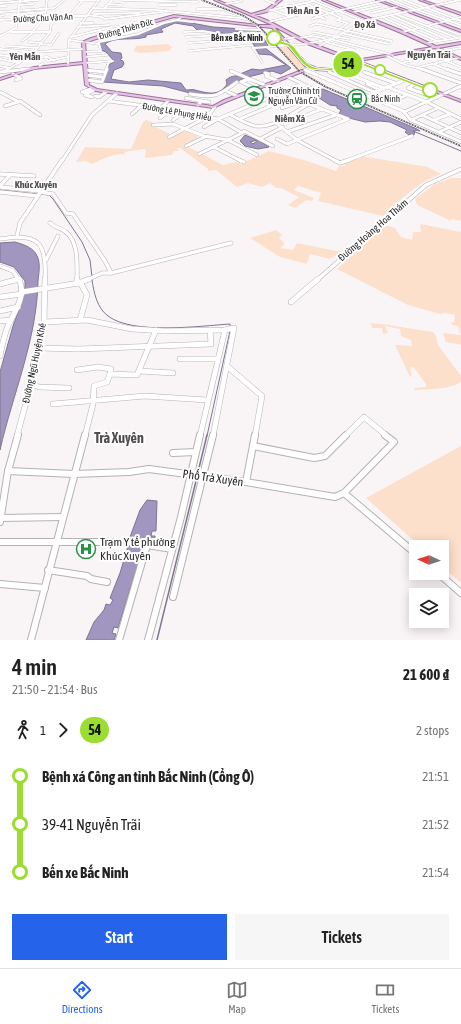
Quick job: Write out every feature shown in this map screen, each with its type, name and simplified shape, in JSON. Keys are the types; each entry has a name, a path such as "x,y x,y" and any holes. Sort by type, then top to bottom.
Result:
{"main road":[{"path":"216,0 268,22 308,43 461,101"},
{"path":"323,0 402,32 459,58"},
{"path":"420,0 436,4"},
{"path":"427,0 461,14"},
{"path":"251,15 269,10 280,1"},
{"path":"378,1 461,31"},
{"name":"Đường Thiên Đức","path":"84,42 88,39 104,36 168,17 181,16 193,20 213,20 277,27"},
{"path":"268,22 311,68"},
{"path":"84,42 86,75 88,86 92,89 215,107 237,96 311,68 330,71 356,62 414,51 460,45"},
{"path":"0,79 13,74 39,68 68,65 85,66"}],"street":[{"path":"33,0 33,9"},
{"path":"0,3 38,0"},
{"path":"45,15 47,0"},
{"path":"22,41 33,32 45,15 64,0"},
{"path":"79,0 98,0"},
{"path":"69,16 85,0"},
{"path":"68,65 70,38 98,0"},
{"path":"97,16 112,0"},
{"path":"118,8 124,0 198,2"},
{"path":"130,9 136,0"},
{"path":"143,9 148,0"},
{"path":"192,13 201,4 194,0"},
{"path":"221,3 233,0"},
{"path":"226,4 241,0"},
{"path":"266,0 274,5 297,13"},
{"path":"274,0 280,1"},
{"path":"269,10 318,0"},
{"path":"312,19 336,11 384,0"},
{"path":"391,0 414,9"},
{"path":"404,0 423,8 461,20"},
{"path":"189,51 270,47 327,40 364,21 383,18 451,0 454,1"},
{"path":"436,4 460,0"},
{"path":"0,36 16,28 20,1"},
{"path":"155,14 161,1"},
{"path":"172,12 180,1"},
{"path":"312,1 364,21"},
{"path":"2,20 7,2"},
{"path":"305,2 341,18"},
{"path":"372,3 388,9"},
{"path":"20,5 33,4"},
{"path":"108,4 121,5"},
{"path":"316,7 333,4"},
{"path":"158,5 176,6"},
{"path":"0,6 6,6"},
{"path":"288,6 306,13 326,18"},
{"path":"354,12 380,6"},
{"path":"371,13 396,7"},
{"path":"0,12 54,8"},
{"path":"93,8 168,10 181,16 177,20"},
{"path":"110,13 114,8"},
{"path":"131,13 133,9"},
{"path":"197,9 227,10 258,26 260,30 236,29"},
{"path":"372,20 418,9 461,25"},
{"path":"155,14 168,10"},
{"path":"217,15 222,10"},
{"path":"269,10 291,17"},
{"path":"364,10 380,17"},
{"path":"287,15 302,11"},
{"path":"311,11 320,16"},
{"path":"172,12 242,17 251,15"},
{"path":"87,15 100,13 131,13 155,14 168,17"},
{"path":"268,22 306,13"},
{"path":"402,13 460,37"},
{"path":"18,14 45,15"},
{"path":"87,15 108,18 139,14"},
{"path":"70,38 93,44 99,44 100,42 140,33 164,23 177,20 193,20 199,14"},
{"path":"397,14 460,37"},
{"path":"402,32 456,19 461,14"},
{"path":"0,16 4,15"},
{"name":"Đường Chu Văn An","path":"2,20 45,15 87,15"},
{"path":"341,28 348,23 337,20 349,15"},
{"path":"390,15 446,39"},
{"path":"0,72 28,58 45,38 51,25 59,16"},
{"path":"213,20 221,16"},
{"path":"108,18 109,25"},
{"path":"383,18 437,41"},
{"path":"131,22 139,26"},
{"path":"80,23 92,23"},
{"path":"124,24 132,28"},
{"path":"310,26 316,24 341,28 392,40"},
{"path":"77,27 109,25 127,29"},
{"path":"70,38 114,27"},
{"path":"10,32 59,33 52,45 32,41"},
{"path":"96,32 104,36"},
{"path":"184,32 224,34"},
{"path":"207,32 212,41"},
{"path":"313,32 349,39"},
{"path":"73,34 85,33"},
{"path":"192,43 188,37 255,33"},
{"path":"341,33 389,44"},
{"path":"224,34 226,40"},
{"path":"235,34 238,39"},
{"path":"245,34 262,62"},
{"path":"94,35 99,37"},
{"path":"29,36 35,37"},
{"path":"284,39 311,36 356,50"},
{"path":"426,44 460,37"},
{"path":"45,38 56,38"},
{"path":"81,38 88,39"},
{"path":"188,43 258,38"},
{"path":"331,39 393,55"},
{"path":"318,47 327,40"},
{"path":"29,42 41,43"},
{"path":"99,44 101,51"},
{"path":"442,51 454,49 460,45"},
{"path":"7,46 37,48"},
{"path":"0,49 34,52 68,50 101,51 113,61 109,62 102,77 102,82 87,80"},
{"path":"454,49 461,52"},
{"path":"414,51 427,58"},
{"path":"401,63 447,53"},
{"path":"0,55 28,58 48,57 54,61"},
{"path":"84,57 107,55"},
{"path":"387,56 401,63 461,83"},
{"path":"10,58 24,60"},
{"path":"417,68 459,58"},
{"path":"0,59 20,63"},
{"path":"46,59 48,61 54,61 68,59"},
{"path":"446,61 460,66"},
{"path":"85,66 109,62"},
{"path":"6,70 39,68 40,65 43,64 42,63"},
{"path":"432,64 461,74"},
{"path":"0,66 10,68"},
{"path":"85,66 104,72"},
{"path":"447,70 460,66"},
{"path":"304,70 387,104 404,112 412,120 461,142"},
{"path":"230,71 235,75 249,79 348,119 286,144 277,139"},
{"path":"319,77 330,71 374,92"},
{"path":"364,72 396,83"},
{"path":"265,73 269,74 266,76 278,81"},
{"path":"13,74 21,78 16,80"},
{"path":"86,75 102,77"},
{"path":"288,77 312,88"},
{"path":"356,77 427,102 461,121 439,132"},
{"path":"333,83 344,78"},
{"path":"249,79 240,82 256,89"},
{"path":"366,95 405,80"},
{"path":"190,94 211,98 226,91 237,82"},
{"name":"Đường Lê Phụng Hiểu","path":"108,101 161,108 218,119 303,84"},
{"path":"367,84 380,90"},
{"path":"416,84 408,88 436,98"},
{"path":"404,112 461,86"},
{"path":"86,93 82,92 92,89"},
{"path":"92,89 85,95 99,97 106,92"},
{"path":"455,89 461,92"},
{"path":"226,91 237,96"},
{"path":"0,92 21,101 40,115"},
{"path":"17,236 20,223 92,115 117,93"},
{"path":"387,104 407,95"},
{"path":"216,96 225,101"},
{"path":"240,119 292,97"},
{"path":"186,98 209,102"},
{"path":"5,106 21,101"},
{"path":"161,108 168,101"},
{"path":"198,105 202,101"},
{"path":"282,108 301,101"},
{"path":"229,114 254,126 274,122 309,104"},
{"path":"132,114 141,106"},
{"path":"169,137 207,117 215,107"},
{"path":"412,120 438,108"},
{"path":"294,120 322,109"},
{"path":"160,118 171,110"},
{"path":"173,120 184,112"},
{"path":"434,120 450,114"},
{"path":"287,132 336,115"},
{"path":"422,115 461,133"},
{"path":"204,127 218,119 242,133"},
{"path":"274,122 297,140 340,163 412,136"},
{"path":"153,125 170,123 207,136 228,140 257,155"},
{"path":"313,123 328,133"},
{"path":"260,139 283,128"},
{"path":"199,154 244,131 273,146"},
{"path":"186,146 207,136"},
{"path":"214,147 244,162"},
{"name":"Đường Hoàng Hoa Thám","path":"291,302 426,185 461,169"},
{"path":"0,174 34,176"},
{"path":"10,175 0,187 39,194"},
{"path":"0,192 53,194 66,213 73,214 105,261 111,273"},
{"path":"50,223 55,229 67,232 75,244 80,282 87,295 80,320"},
{"name":"Đường Ngũ Huyện Khê","path":"0,239 17,236 30,239 40,244 46,260 44,322 31,384 8,471 0,522"},
{"path":"46,260 58,236"},
{"path":"0,297 22,291 80,282 102,273 111,273 231,243"},
{"path":"0,266 8,268 14,272 19,278 22,291 18,307 10,320 0,356"},
{"path":"0,284 19,278"},
{"path":"0,311 18,307"},
{"path":"0,321 10,320"},
{"path":"44,322 80,320 132,329 156,330 225,330 234,328 228,368 204,476 173,597"},
{"path":"110,374 137,375 156,330"},
{"path":"39,348 79,349 150,345 211,344 210,330"},
{"path":"148,640 172,549 225,330"},
{"path":"180,359 217,359"},
{"path":"31,640 93,400 94,386 107,382 111,369 98,367 77,370"},
{"path":"228,368 262,396 246,482"},
{"path":"139,371 173,373"},
{"path":"31,384 40,387 69,388"},
{"path":"53,404 145,396 207,400"},
{"path":"253,446 321,458 364,417 394,442 344,493 409,548"},
{"path":"173,453 195,452"},
{"name":"Phố Trà Xuyên","path":"8,471 74,474 129,472 149,469 246,482 329,497 335,497 344,493"},
{"path":"0,518 62,517"},
{"path":"0,542 120,542"},
{"path":"119,640 147,545 172,549"},
{"path":"48,570 87,576 91,579 107,582"},
{"path":"446,580 461,593"},
{"path":"0,584 45,588"}],"shaded area":[{"path":"175,20 213,27 259,30 268,46 265,48 291,68 281,74 272,71 248,77 240,74 252,69 260,70 286,65 271,55 259,54 252,42 260,40 258,37 260,34 257,31 240,31 228,34 197,30 193,26 175,23 161,29 163,32 146,35 146,37 141,38 114,40 105,44 112,52 121,53 122,58 120,60 123,61 124,64 122,67 114,70 111,79 129,82 148,80 181,83 186,90 212,93 220,91 224,88 227,84 226,80 232,76 244,78 215,96 190,93 163,86 103,82 103,75 110,64 114,61 106,52 101,50 99,42 139,34"},
{"path":"168,44 172,47 169,51 140,53 134,51 136,46"},
{"path":"289,46 306,66 306,69 300,71 278,47"},
{"path":"323,89 420,131 415,130 414,135 409,135 405,132 407,130 390,122 365,122 341,116 339,114 341,110 337,108 337,106 330,105 316,96 319,90"},
{"path":"146,120 152,122 156,127 170,134 167,136 170,138 186,131 197,136 198,138 185,145 223,165 236,162 241,164 269,151 304,160 336,171 339,166 345,166 344,162 361,156 428,167 441,174 417,186 383,216 318,201 321,193 298,186 294,190 314,198 312,201 306,200 295,208 288,205 299,197 281,188 276,188 270,183 262,187 248,183 237,187 216,170 208,171 208,169 180,148 178,148 179,151 174,151 172,155 145,158 146,150 143,149 125,152 124,154 112,156 92,164 85,161 76,162 85,147 131,149 143,122"},
{"path":"245,135 257,140 250,142 253,144 258,140 269,147 258,149 245,146 240,141"},
{"path":"451,178 461,178 461,221 451,219 451,221 417,205 415,199 435,184"},
{"path":"420,224 461,232 461,335 458,326 452,325 451,322 454,323 455,315 445,313 440,314 408,305 337,269 385,225 395,228 401,237 412,240 413,232 421,232"},
{"path":"276,230 282,235 279,238 285,244 280,248 293,250 297,243 341,252 330,259 310,254 307,264 280,257 250,238"},
{"path":"15,242 32,249 38,257 39,270 37,303 24,366 0,450 0,372 13,326 24,296 25,281 14,267 0,262 0,243"},
{"path":"368,323 433,332 436,336 438,345 461,376 461,381 446,388 415,390 414,388 426,387 426,384 414,368 410,367 412,376 410,377 395,345 412,346 411,340 401,336 400,329 385,326 388,333 383,334 382,328 372,328 371,324"},
{"path":"443,333 461,335 461,345 446,342"},
{"path":"461,446 461,583 449,572 449,540 413,540 366,498"},
{"path":"147,500 157,501 156,531 152,531 151,536 155,536 155,542 145,541 118,628 114,627 112,633 116,634 114,640 86,640 94,622 104,610 106,604 110,605 113,600 110,598 120,573 128,546 132,546 133,541 129,540 130,537 140,510"}],"waterway":[{"path":"413,131 461,151"},
{"path":"0,190 36,194"},
{"path":"40,194 49,195 53,199 82,242 90,260 92,277"},
{"path":"92,280 95,295 101,309 108,316 119,322 133,326 167,328 230,324 230,326"},
{"path":"207,436 230,331"},
{"path":"198,472 207,435"},
{"path":"157,640 197,477"}],"railway":[{"path":"202,0 244,16 259,26 299,71"},
{"path":"302,73 326,87 461,146"}],"bus line":[{"name":"54","path":"274,38 278,42 290,45 305,63 312,68 332,70 356,62 430,90"}],"place":[{"name":"Bến xe Bắc Ninh","path":"274,38"},
{"name":"Trường Chính trị Nguyễn Văn Cừ","path":"254,96"},
{"name":"Bắc Ninh","path":"357,99"},
{"name":"Trạm Y tế phường Khúc Xuyên","path":"86,549"}],"district":[{"name":"Tiền An 5","path":"303,10"},
{"name":"Đọ Xá","path":"365,24"},
{"name":"Nguyễn Trãi","path":"429,54"},
{"name":"Yên Mẫn","path":"25,56"},
{"name":"Niềm Xá","path":"290,118"},
{"name":"Khúc Xuyên","path":"36,184"},
{"name":"Trà Xuyên","path":"119,438"}]}
